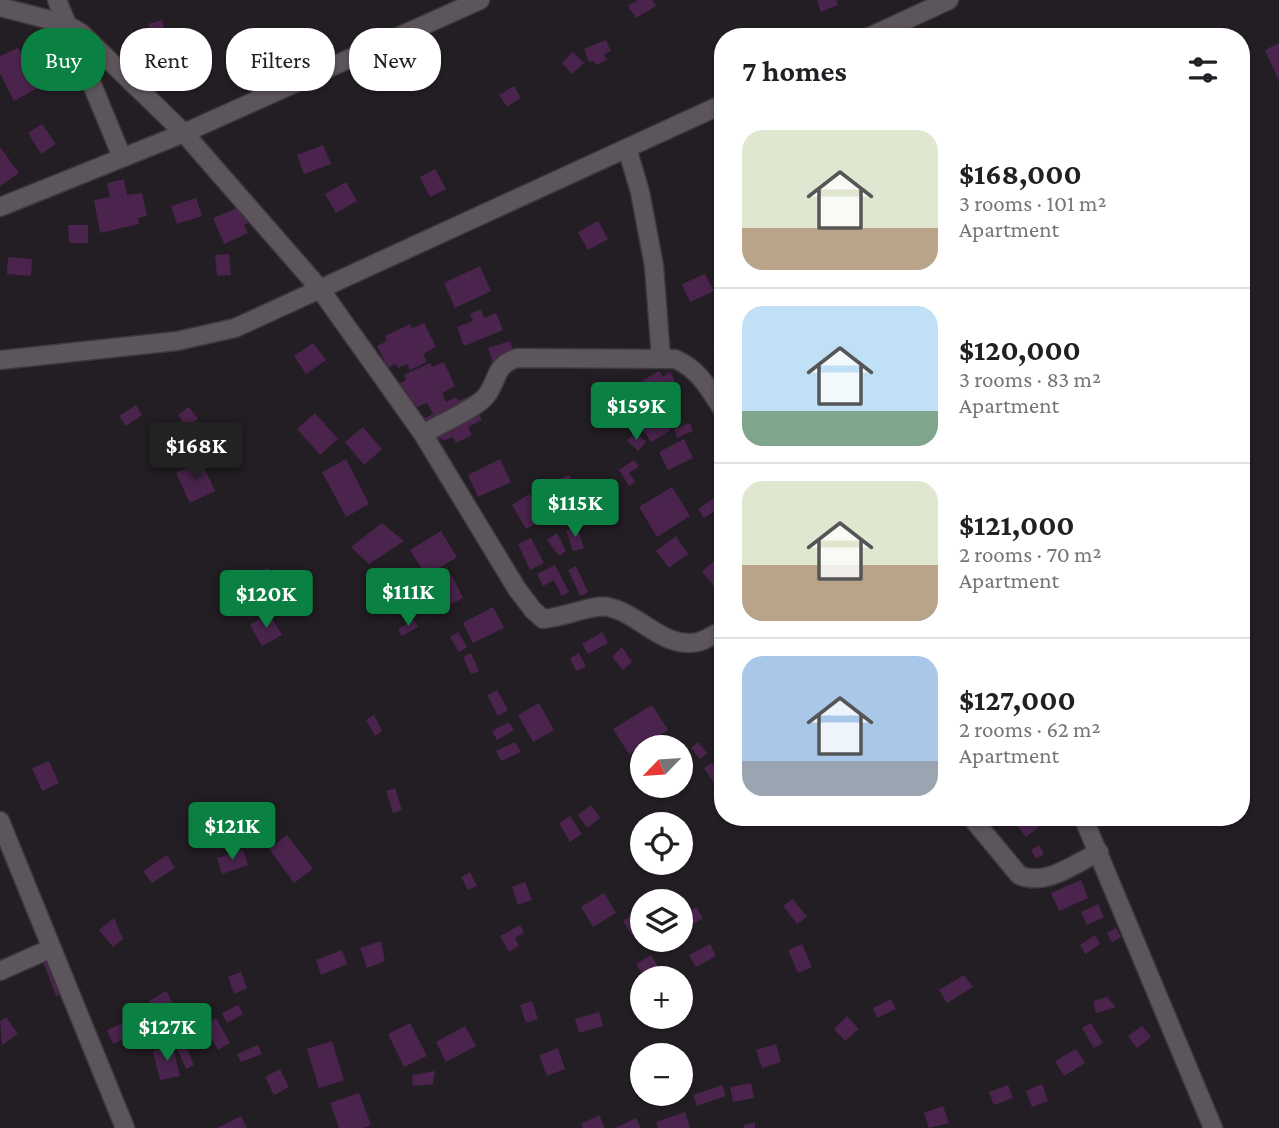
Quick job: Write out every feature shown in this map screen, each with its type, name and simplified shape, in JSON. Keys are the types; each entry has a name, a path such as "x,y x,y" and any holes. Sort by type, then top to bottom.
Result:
{"street":[{"path":"57,0 122,157"},
{"path":"0,207 184,133 480,0"},
{"path":"888,28 949,0"},
{"path":"0,7 66,24 81,33 184,133 320,289 423,434 517,589 533,610 543,618 558,618 606,606 675,642 698,642 714,634"},
{"path":"0,360 177,341 234,328 714,108"},
{"path":"627,148 640,192 654,267 661,358"},
{"path":"423,434 487,396 497,371 507,361 517,358 661,358 688,365 697,372 714,397"},
{"path":"0,821 4,841 52,948 125,1128"},
{"path":"978,826 1019,875 1030,880 1043,880 1099,852"},
{"path":"1087,826 1213,1128"},
{"path":"0,971 52,948"}],"building":[{"path":"638,0 652,0 656,6 636,18 628,6"},
{"path":"817,0 836,0 838,5 821,12"},
{"path":"162,20 164,28 149,28 148,24"},
{"path":"606,40 611,51 604,54 607,60 596,65 594,61 589,62 584,49"},
{"path":"1279,43 1279,81 1265,50"},
{"path":"18,48 21,54 21,91 32,91 14,101 0,73 0,56"},
{"path":"573,52 584,63 572,74 562,63"},
{"path":"514,86 521,98 507,107 499,95"},
{"path":"42,124 56,144 41,154 28,133"},
{"path":"323,145 331,164 304,174 297,155"},
{"path":"0,147 19,173 0,186"},
{"path":"435,169 446,189 430,197 420,177"},
{"path":"124,179 127,195 142,193 147,216 138,218 139,224 100,233 94,200 110,197 107,183"},
{"path":"346,182 357,201 336,213 325,194"},
{"path":"196,198 202,216 177,224 171,206"},
{"path":"251,202 258,218 244,225 248,233 224,244 213,218"},
{"path":"598,221 608,239 588,250 578,232"},
{"path":"68,225 88,225 88,243 69,243"},
{"path":"229,254 231,275 217,276 215,255"},
{"path":"8,257 32,259 31,276 7,274"},
{"path":"480,266 491,291 455,308 444,283"},
{"path":"705,274 714,291 690,302 682,284"},
{"path":"481,309 484,318 496,313 503,330 464,346 457,327 473,321 470,314"},
{"path":"424,323 436,347 423,354 427,362 410,370 407,364 398,368 396,364 388,368 377,346 387,341 385,336 410,324 412,328"},
{"path":"510,341 519,368 497,375 488,348"},
{"path":"313,343 326,360 306,374 294,356"},
{"path":"444,362 455,386 442,393 446,402 456,397 458,401 470,396 482,420 468,427 472,435 456,443 453,437 434,441 423,419 433,414 427,403 407,408 397,385 406,380 404,375 430,363 432,367"},
{"path":"659,371 663,377 670,372 679,389 670,394 672,398 644,414 629,388"},
{"path":"136,405 142,415 126,426 119,416"},
{"path":"189,407 198,419 187,427 178,415"},
{"path":"315,413 338,439 320,455 297,429"},
{"path":"660,414 670,431 651,442 641,426"},
{"path":"690,423 693,431 677,438 674,429"},
{"path":"363,427 382,449 364,465 345,442"},
{"path":"635,432 646,442 638,451 627,441"},
{"path":"684,439 693,458 668,470 659,452"},
{"path":"346,459 369,504 346,517 322,472"},
{"path":"500,459 511,482 478,497 468,475"},
{"path":"634,460 639,466 629,473 635,482 629,486 619,470"},
{"path":"201,461 215,491 190,503 176,473"},
{"path":"569,475 580,501 569,505 559,479"},
{"path":"672,487 690,516 657,537 639,507"},
{"path":"529,494 544,519 526,529 512,505"},
{"path":"714,498 714,512 704,518 698,509"},
{"path":"382,523 404,541 369,564 351,547"},
{"path":"577,526 584,548 573,551 566,530"},
{"path":"441,531 457,557 426,576 410,550"},
{"path":"557,533 566,551 559,556 547,540"},
{"path":"676,536 688,554 669,568 656,551"},
{"path":"531,538 544,563 530,570 518,544"},
{"path":"714,561 714,587 702,571"},
{"path":"555,565 569,592 562,596 554,580 543,586 537,574"},
{"path":"576,566 588,592 580,596 568,570"},
{"path":"268,568 281,597 243,614 230,585"},
{"path":"452,576 463,598 446,607 434,584"},
{"path":"429,587 437,603 423,609 416,593"},
{"path":"493,607 504,628 473,643 463,623"},
{"path":"269,613 282,635 262,646 250,625"},
{"path":"414,620 418,627 402,636 398,629"},
{"path":"458,632 467,647 459,652 450,637"},
{"path":"602,632 608,643 588,654 582,644"},
{"path":"622,647 632,662 623,670 612,657"},
{"path":"471,653 479,671 471,674 463,657"},
{"path":"579,653 586,667 576,671 570,658"},
{"path":"497,690 508,710 498,716 487,695"},
{"path":"539,703 554,730 533,742 518,715"},
{"path":"652,705 668,730 660,735 630,735 629,754 613,729"},
{"path":"374,715 382,731 375,736 366,720"},
{"path":"509,722 514,730 497,740 492,731"},
{"path":"515,742 521,752 501,761 496,751"},
{"path":"698,742 707,753 700,759 693,746"},
{"path":"49,761 59,783 42,791 32,768"},
{"path":"712,763 714,766 714,783 704,768"},
{"path":"395,788 402,810 393,813 386,791"},
{"path":"591,805 600,818 587,828 578,815"},
{"path":"570,816 582,834 570,842 559,823"},
{"path":"1017,826 1040,826 1026,837"},
{"path":"287,835 313,869 294,883 269,849"},
{"path":"1039,845 1044,854 1036,859 1031,850"},
{"path":"243,850 248,865 222,874 217,858"},
{"path":"167,855 175,868 152,883 143,871"},
{"path":"470,872 477,886 468,890 461,877"},
{"path":"1081,880 1088,898 1059,911 1051,893"},
{"path":"525,882 532,900 518,905 512,887"},
{"path":"604,893 616,913 593,927 581,907"},
{"path":"793,899 807,917 797,924 783,906"},
{"path":"1098,904 1104,917 1087,925 1081,912"},
{"path":"696,907 703,918 693,924 693,909"},
{"path":"630,916 630,932 623,921"},
{"path":"114,918 123,939 113,947 99,930"},
{"path":"520,925 524,933 515,938 519,946 509,952 500,936"},
{"path":"1116,928 1121,937 1112,942 1107,933"},
{"path":"1095,935 1100,944 1085,954 1080,945"},
{"path":"381,941 385,961 367,968 360,948"},
{"path":"710,944 716,956 696,967 689,955"},
{"path":"802,944 812,967 798,973 788,950"},
{"path":"342,950 347,964 321,975 316,960"},
{"path":"651,955 657,966 637,966 636,964"},
{"path":"53,958 66,992 56,996 43,962"},
{"path":"241,972 247,988 234,994 228,977"},
{"path":"964,975 973,987 947,1003 939,990"},
{"path":"166,991 173,1004 155,1013 149,1001"},
{"path":"1107,997 1116,1007 1096,1013 1093,1001"},
{"path":"891,999 896,1009 877,1018 873,1008"},
{"path":"532,1001 538,1019 526,1023 520,1005"},
{"path":"238,1005 243,1014 227,1023 222,1013"},
{"path":"599,1012 603,1026 579,1033 575,1019"},
{"path":"847,1016 859,1029 845,1041 834,1029"},
{"path":"6,1017 18,1034 2,1045 0,1021"},
{"path":"216,1018 230,1043 218,1050 204,1025"},
{"path":"129,1020 136,1033 113,1044 107,1030"},
{"path":"410,1023 427,1056 404,1067 388,1034"},
{"path":"1091,1023 1103,1043 1094,1048 1082,1028"},
{"path":"465,1026 476,1046 446,1062 436,1042"},
{"path":"1142,1026 1151,1037 1137,1048 1128,1036"},
{"path":"164,1028 166,1038 148,1045 144,1035"},
{"path":"332,1041 344,1080 319,1088 307,1049"},
{"path":"172,1043 180,1076 160,1080 153,1052"},
{"path":"184,1043 194,1065 186,1069 176,1046"},
{"path":"776,1044 781,1062 762,1068 756,1050"},
{"path":"258,1045 262,1054 241,1062 237,1054"},
{"path":"558,1048 565,1069 547,1076 539,1055"},
{"path":"1076,1049 1085,1063 1064,1076 1055,1061"},
{"path":"280,1069 289,1087 274,1095 265,1077"},
{"path":"435,1071 433,1084 413,1086 412,1075"},
{"path":"751,1083 754,1098 733,1102 730,1087"},
{"path":"1042,1084 1048,1101 1032,1107 1026,1091"},
{"path":"722,1085 726,1096 697,1106 693,1095"},
{"path":"1008,1085 1013,1098 994,1105 989,1092"},
{"path":"359,1093 371,1125 363,1128 339,1128 330,1103"},
{"path":"943,1106 949,1123 929,1128 924,1113"},
{"path":"685,1112 690,1128 658,1128 656,1122"},
{"path":"599,1115 605,1128 583,1128 581,1124"},
{"path":"241,1116 247,1128 217,1128"},
{"path":"636,1118 641,1128 615,1128"},
{"path":"755,1123 755,1128 744,1128 743,1125"}]}
